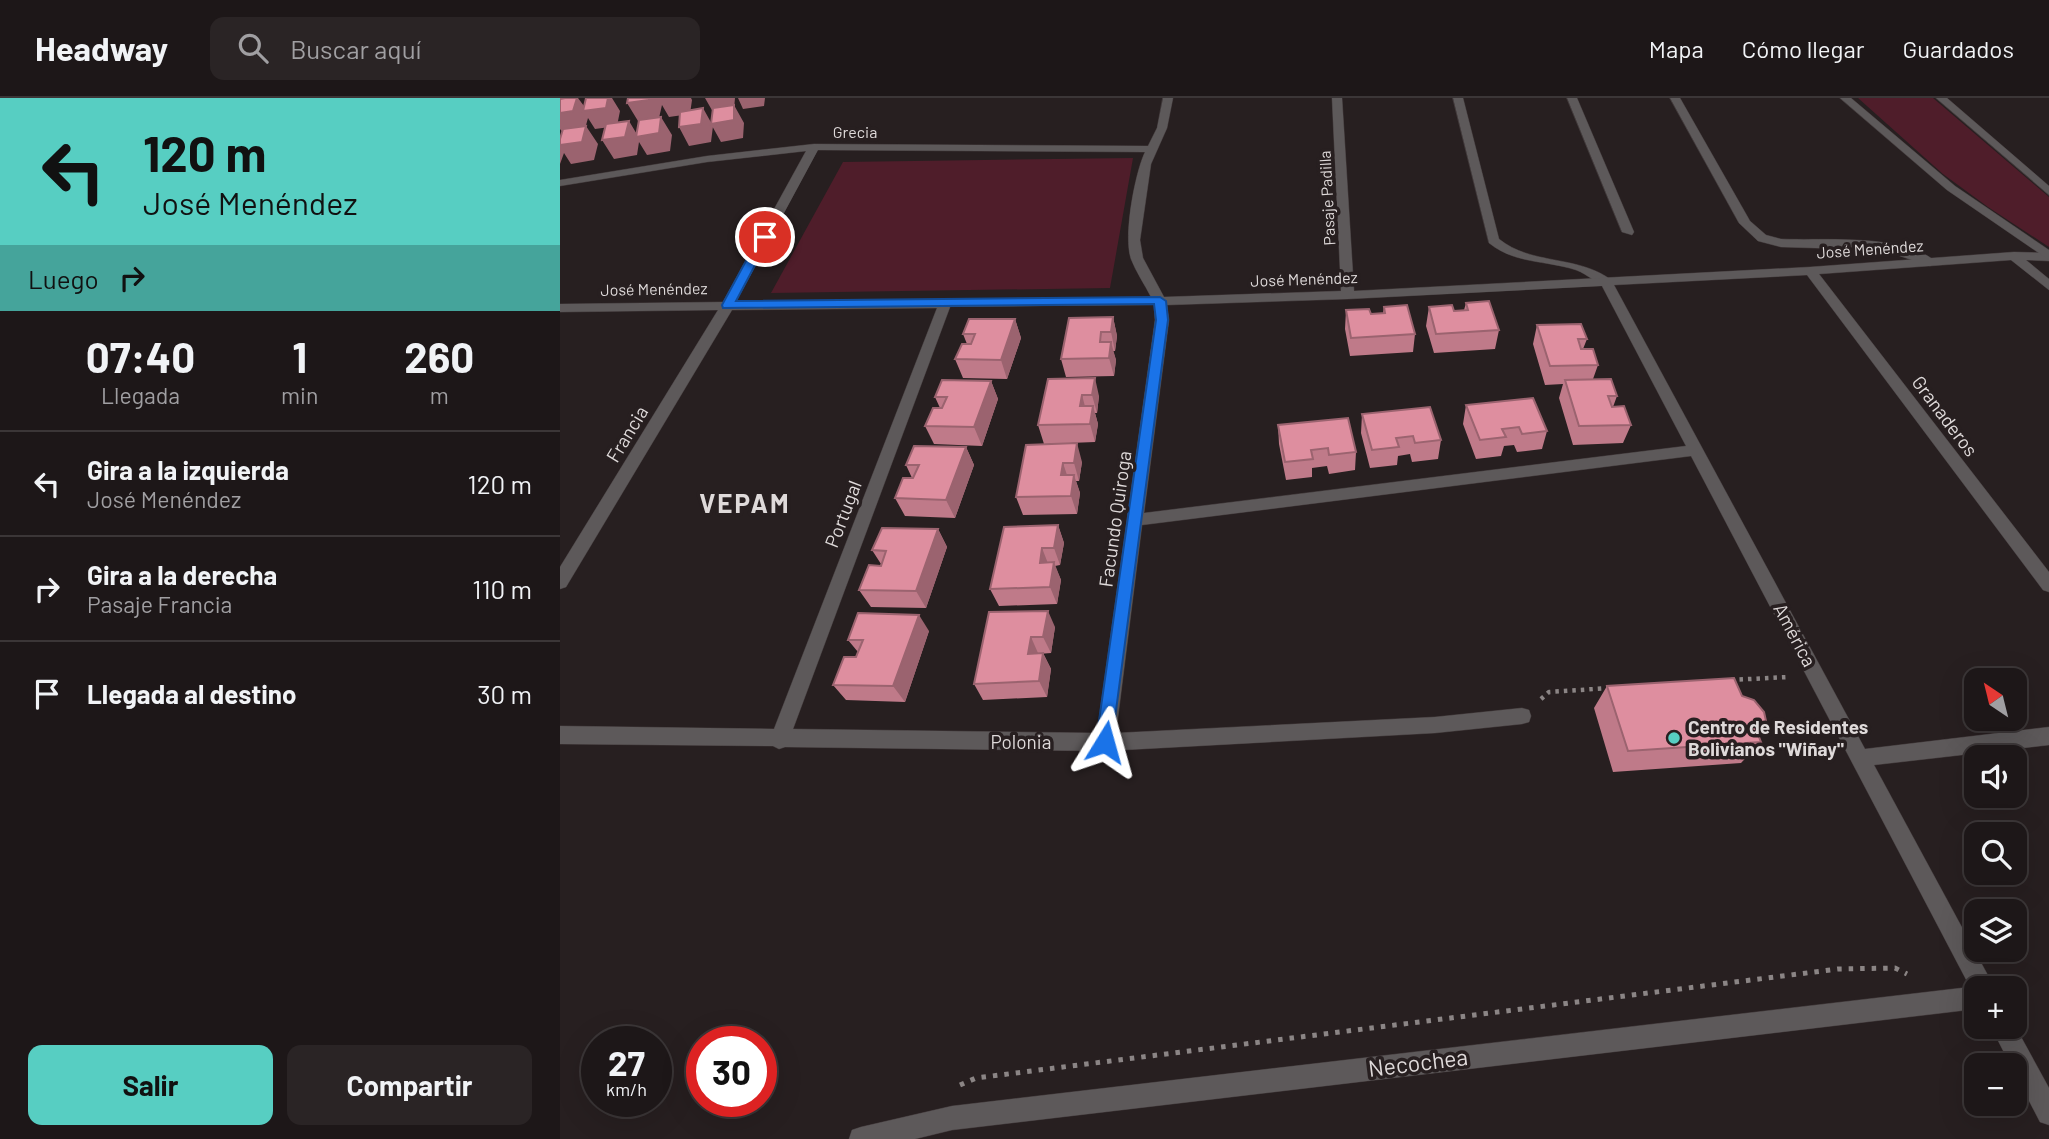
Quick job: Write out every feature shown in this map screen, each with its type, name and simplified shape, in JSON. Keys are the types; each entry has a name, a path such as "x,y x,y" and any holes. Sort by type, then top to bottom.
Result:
{"street":[{"path":"1160,301 1137,258 1134,240 1144,164 1162,128 1168,98"},
{"name":"Pasaje Padilla","path":"1337,98 1348,295"},
{"path":"1458,98 1493,240 1502,250 1583,267 1597,273 1606,282"},
{"path":"1572,98 1628,232"},
{"path":"1675,98 1745,223 1762,238 1782,243 1882,246 1898,249 1930,262"},
{"path":"1845,98 1951,188 2049,257"},
{"path":"1941,98 2049,192"},
{"name":"Grecia","path":"560,183 734,155 814,147 1153,149"},
{"name":"Francia","path":"560,582 728,305 814,147"},
{"path":"2014,257 2049,286"},
{"name":"José Menéndez","path":"560,308 1160,301 1348,295 2049,257"},
{"name":"Granaderos","path":"1810,271 2049,584"},
{"name":"América","path":"1606,282 1976,976"},
{"name":"Facundo Quiroga","path":"1105,742 1162,320 1160,301"},
{"name":"Portugal","path":"779,740 947,302"},
{"path":"1137,520 1696,450"},
{"name":"Polonia","path":"560,735 779,740 1105,742 1435,725 1522,716"},
{"path":"1860,758 2049,736"},
{"name":"Necochea","path":"861,1139 965,1116 1964,999"},
{"path":"2009,1039 2049,1113"}],"path":[{"path":"1723,681 1816,675"},
{"path":"1522,716 1549,692 1616,688"},
{"path":"951,1089 976,1078 1838,969 1895,968 1964,998"}],"shaded area":[{"path":"1858,98 1933,98 2049,197 2049,247 1943,174"},
{"path":"1133,158 1110,288 771,293 843,162"}],"building":[{"path":"577,98 573,111 560,113 560,99"},
{"path":"586,98 608,98 606,108 583,111"},
{"path":"628,98 649,98 649,100 627,103"},
{"path":"734,105 734,120 711,124 713,108"},
{"path":"703,108 701,124 679,127 680,112"},
{"path":"661,117 659,133 636,137 639,120"},
{"path":"629,121 625,137 602,140 606,124"},
{"path":"586,126 582,142 560,145 563,129"},
{"path":"1489,301 1499,330 1436,334 1429,307 1452,305 1454,311 1468,310 1466,303"},
{"path":"1407,305 1415,334 1351,338 1346,310 1369,309 1371,314 1385,313 1384,307"},
{"path":"1113,317 1111,332 1101,332 1100,342 1111,342 1109,358 1061,359 1069,318"},
{"path":"969,319 1015,319 1001,360 955,359 962,344 971,344 975,334 963,334"},
{"path":"1581,324 1587,339 1578,339 1581,349 1593,349 1598,365 1550,366 1537,325"},
{"path":"1095,378 1092,395 1082,395 1080,406 1093,406 1090,424 1038,425 1048,379"},
{"path":"1611,379 1617,396 1608,396 1612,407 1624,406 1631,425 1579,426 1565,380"},
{"path":"942,380 991,381 974,427 925,426 933,408 942,408 947,397 935,397"},
{"path":"1533,398 1547,431 1522,434 1519,427 1502,429 1506,437 1480,440 1466,405"},
{"path":"1430,407 1441,440 1415,443 1413,436 1396,438 1399,447 1372,450 1362,414"},
{"path":"1348,418 1356,452 1329,455 1328,448 1311,450 1313,459 1285,462 1278,425"},
{"path":"1077,443 1074,463 1063,463 1061,475 1074,475 1071,496 1016,497 1026,445"},
{"path":"914,446 966,447 946,500 895,498 903,478 913,478 919,465 906,465"},
{"path":"1058,525 1054,548 1042,548 1040,563 1054,562 1050,587 990,589 1004,527"},
{"path":"882,528 938,529 916,591 859,590 869,565 881,566 886,551 872,550"},
{"path":"1048,611 1043,637 1031,637 1028,654 1043,653 1039,681 974,684 989,612"},
{"path":"858,613 919,615 893,686 833,685 844,657 856,657 863,640 848,640"},
{"path":"1734,678 1742,696 1754,700 1764,712 1766,721 1757,732 1761,742 1628,751 1607,686"}],"place":[{"name":"Centro de Residentes Bolivianos \"Wiñay\"","path":"1674,738"}],"district":[{"name":"VEPAM","path":"745,504"}],"route":[{"path":"765,237 728,305 1160,301 1162,320 1105,742"}]}
